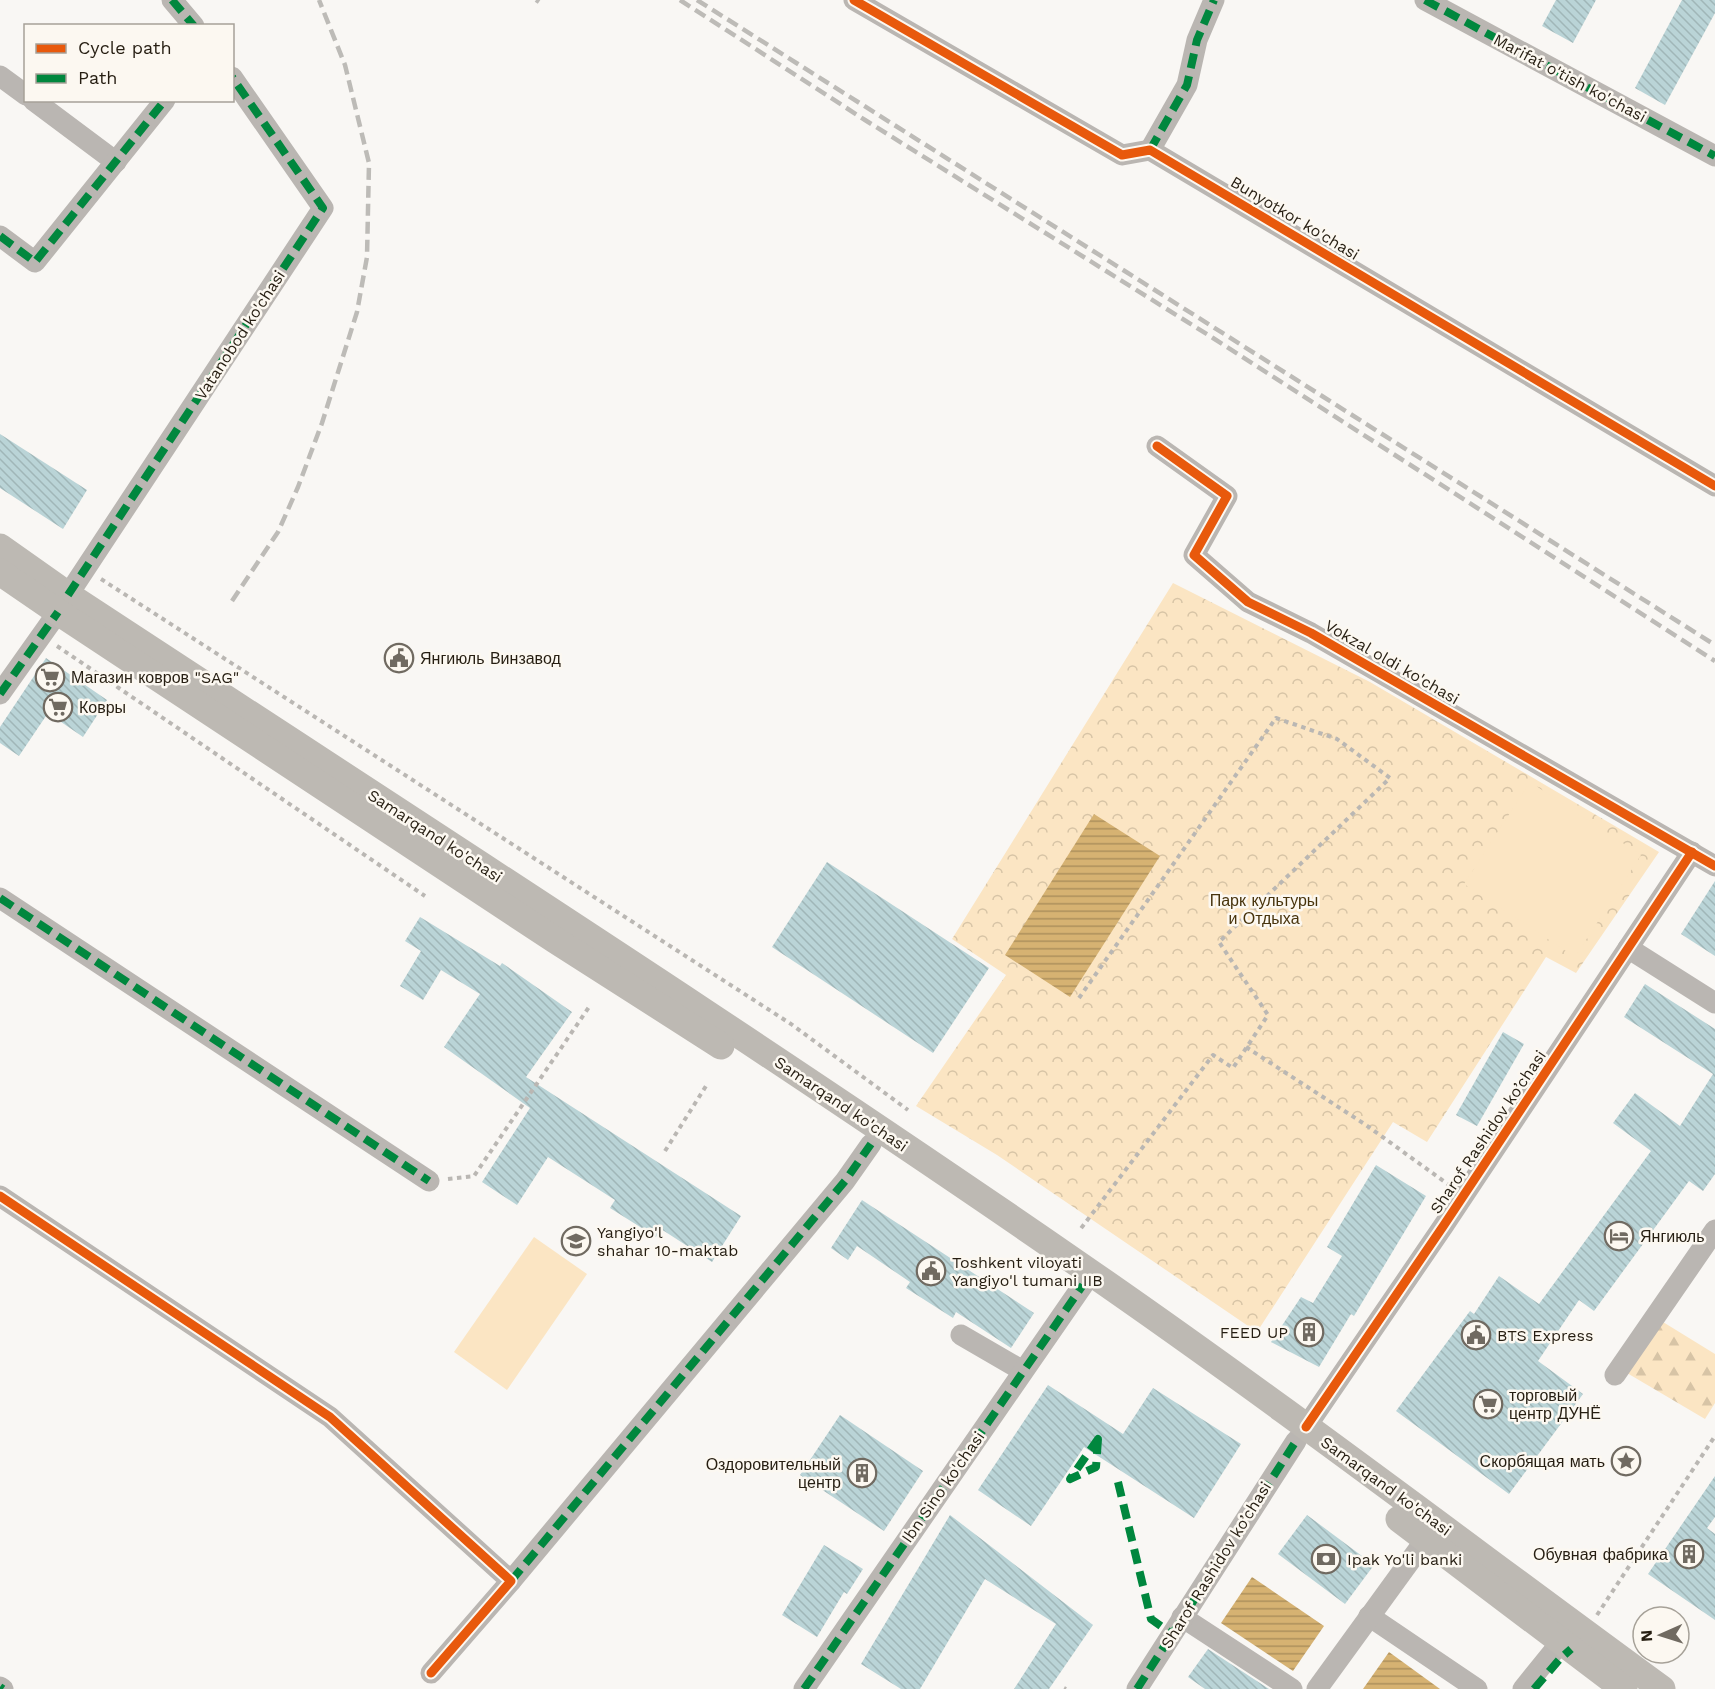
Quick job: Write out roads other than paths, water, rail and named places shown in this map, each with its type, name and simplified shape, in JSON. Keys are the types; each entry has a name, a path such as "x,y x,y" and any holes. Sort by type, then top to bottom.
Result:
{"main road":[{"name":"Samarqand ko'chasi","path":"0,547 63,603 555,940 877,1137 1084,1268 1573,1637 1624,1689"},
{"name":"Samarqand ko'chasi","path":"0,572 63,603"},
{"name":"Samarqand ko'chasi","path":"877,1137 1083,1285 1301,1434 1426,1539 1573,1637 1662,1689"}],"street":[{"path":"172,0 192,24"},
{"path":"854,0 1122,155 1150,150 1187,85 1197,40 1214,0"},
{"name":"Marifat o'tish ko'chasi","path":"1425,0 1715,156"},
{"path":"0,76 24,94"},
{"name":"Vatanobod ko'chasi","path":"0,694 63,603 323,208 234,80"},
{"path":"36,102 116,162"},
{"path":"0,236 35,262 163,102"},
{"name":"Bunyotkor ko'chasi","path":"1150,150 1715,486"},
{"name":"Vokzal oldi ko'chasi","path":"1156,446 1227,496 1194,555 1248,602 1311,633 1715,866"},
{"name":"Sharof Rashidov ko’chasi","path":"1137,1689 1301,1434 1464,1195 1692,852"},
{"path":"0,898 429,1181"},
{"path":"1628,948 1715,1003"},
{"path":"431,1673 511,1581 845,1181 877,1137"},
{"path":"0,1196 330,1417 511,1581"},
{"path":"1615,1375 1715,1230"},
{"name":"Ibn Sino ko'chasi","path":"804,1689 1083,1285"},
{"path":"961,1335 1023,1371"},
{"path":"1317,1689 1426,1539"},
{"path":"1369,1616 1477,1689"},
{"path":"1182,1617 1292,1689"},
{"path":"1523,1689 1573,1637"}],"railway":[{"path":"232,601 278,532 298,487 322,423 357,312 367,257 369,163 345,65 319,0"},
{"path":"680,0 865,120 1213,338 1715,661"},
{"path":"697,0 1715,645"}],"place":[{"name":"Янгиюль Винзавод","path":"399,658"},
{"name":"Магазин ковров \"SAG\"","path":"50,677"},
{"name":"Ковры","path":"58,707"},
{"name":"Янгиюль","path":"1619,1236"},
{"name":"Yangiyo'l shahar 10-maktab","path":"576,1241"},
{"name":"Toshkent viloyati Yangiyo'l tumani IIB","path":"931,1271"},
{"name":"FEED UP","path":"1309,1332"},
{"name":"BTS Express","path":"1476,1335"},
{"name":"торговый центр ДУНЁ","path":"1488,1404"},
{"name":"Скорбящая мать","path":"1626,1461"},
{"name":"Оздоровительный центр","path":"862,1473"},
{"name":"Обувная фабрика","path":"1689,1554"},
{"name":"Ipak Yo'li banki","path":"1326,1559"}],"park label":[{"name":"Парк культуры и Отдыха","path":"1264,909"}]}
